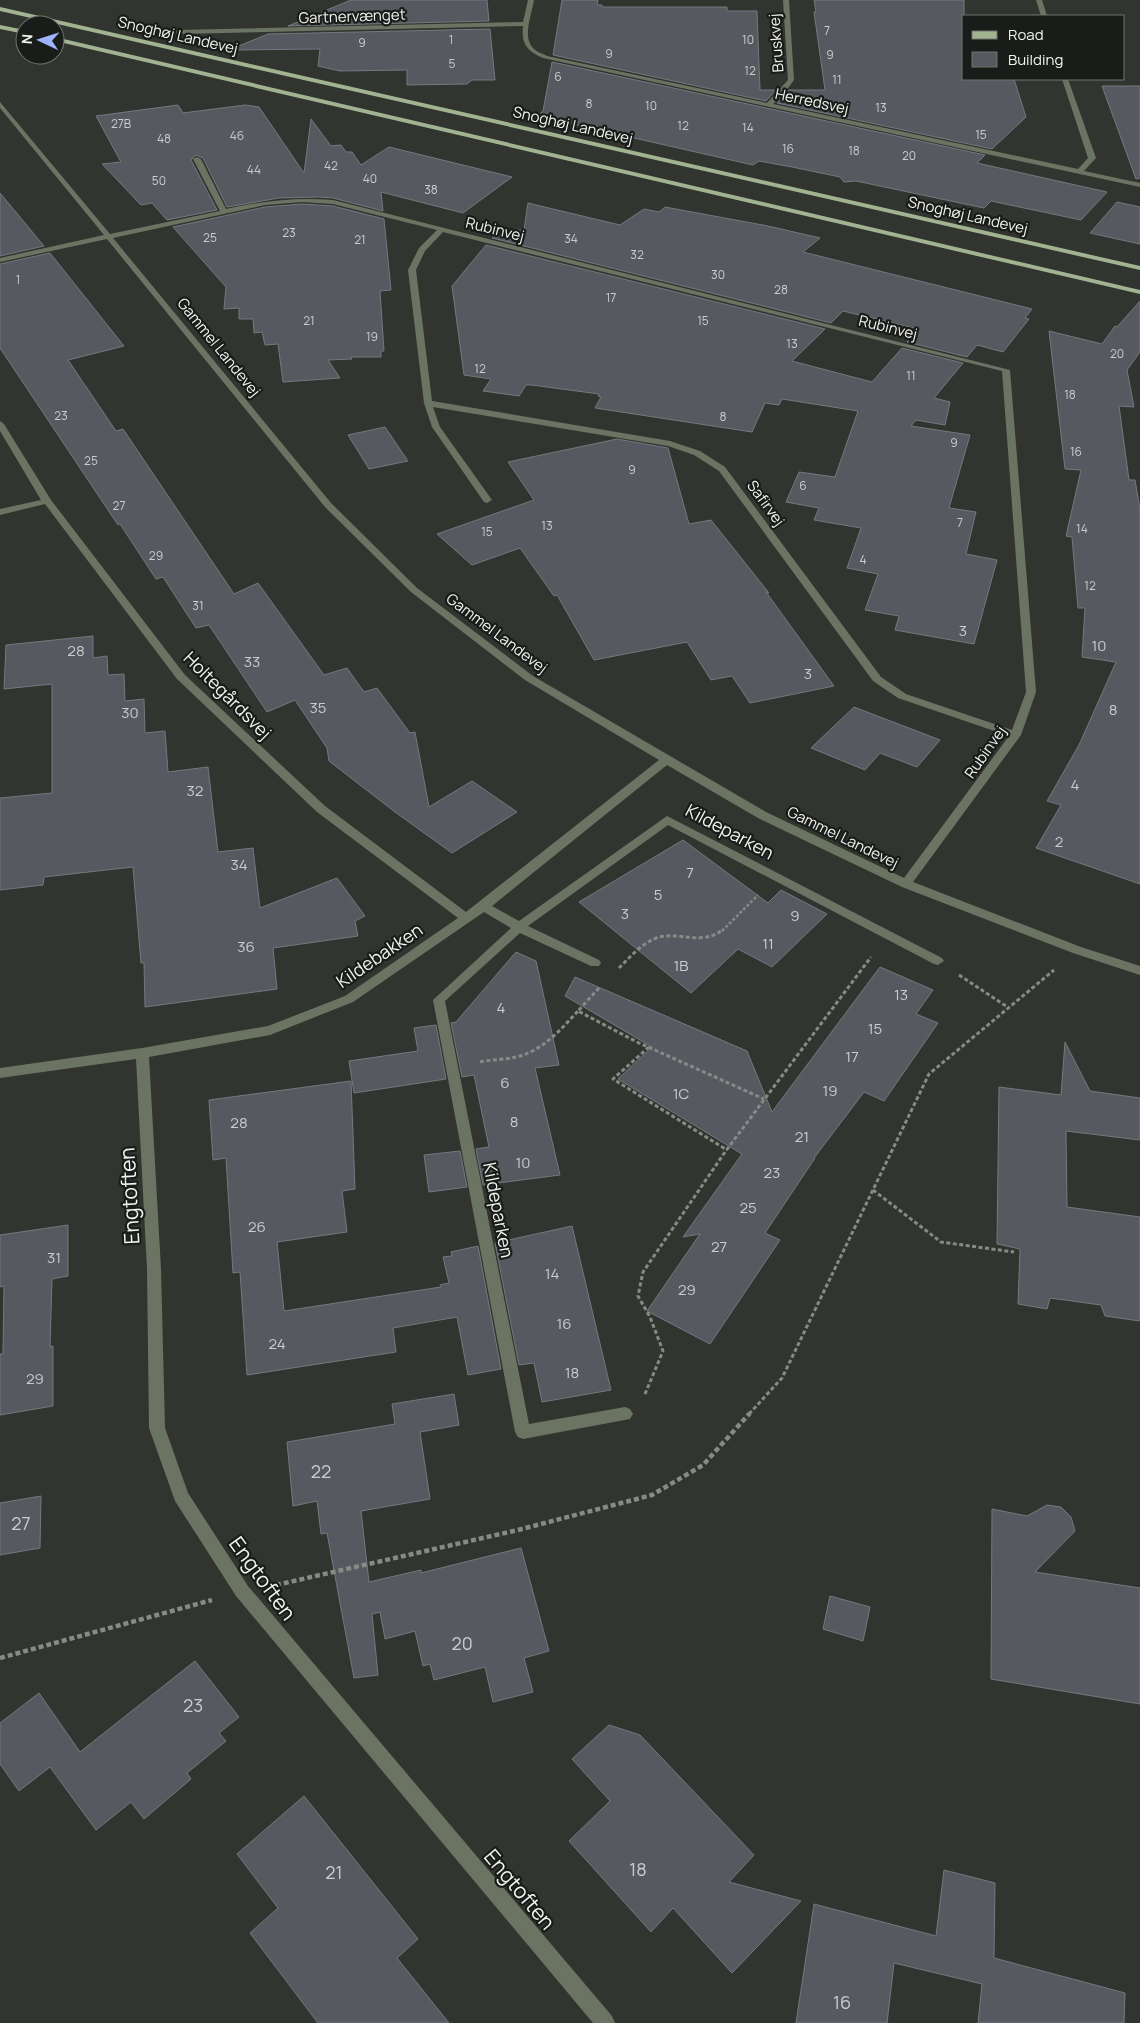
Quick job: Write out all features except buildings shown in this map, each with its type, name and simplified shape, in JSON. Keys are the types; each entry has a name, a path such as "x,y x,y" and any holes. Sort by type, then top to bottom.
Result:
{"main road":[{"name":"Snoghøj Landevej","path":"0,9 1140,268"},
{"path":"0,27 15,30"},
{"name":"Snoghøj Landevej","path":"65,41 1140,292"}],"street":[{"name":"Herredsvej","path":"531,0 526,24 525,42 530,50 545,57 1140,185"},
{"name":"Bruskvej","path":"768,105 784,90 791,80 786,0"},
{"path":"1039,0 1044,15"},
{"name":"Gartnervænget","path":"178,32 526,24"},
{"path":"1065,80 1092,158 1080,171"},
{"name":"Gammel Landevej","path":"0,104 328,505 414,590 529,678 762,815 906,884 1077,950 1140,971"},
{"path":"197,159 224,212"},
{"name":"Rubinvej","path":"0,260 265,203 302,200 333,202 1006,370 1031,692 1016,735 906,884"},
{"path":"441,230 422,250 412,270 428,403 436,427 487,500"},
{"name":"Safirvej","path":"428,403 670,444 697,453 722,469 878,679 902,696 1016,735"},
{"name":"Holtegårdsvej","path":"0,424 47,501 181,677 321,809 466,918"},
{"path":"0,512 47,501"},
{"name":"Kildebakken","path":"0,1072 142,1053 270,1030 349,999 484,906 666,760"},
{"name":"Kildeparken","path":"625,1414 523,1432 439,1000 519,927 667,820 938,961"},
{"path":"484,906 519,927 595,963"},
{"name":"Engtoften","path":"142,1053 154,1269 157,1428 181,1496 242,1592 605,2023"}],"path":[{"path":"615,972 640,948 657,938 670,936 706,939 716,936 777,877"},
{"path":"625,1414 648,1392 662,1351 650,1317 638,1296 643,1272 764,1099 888,935"},
{"path":"0,1658 242,1592 509,1533 652,1495 703,1465 782,1378 929,1074 1077,950"},
{"path":"938,961 1009,1008"},
{"path":"452,1066 522,1055 538,1048 602,986"},
{"path":"578,1011 649,1047 764,1099"},
{"path":"649,1047 613,1079 727,1150"},
{"path":"873,1190 941,1242 1014,1252"}]}
